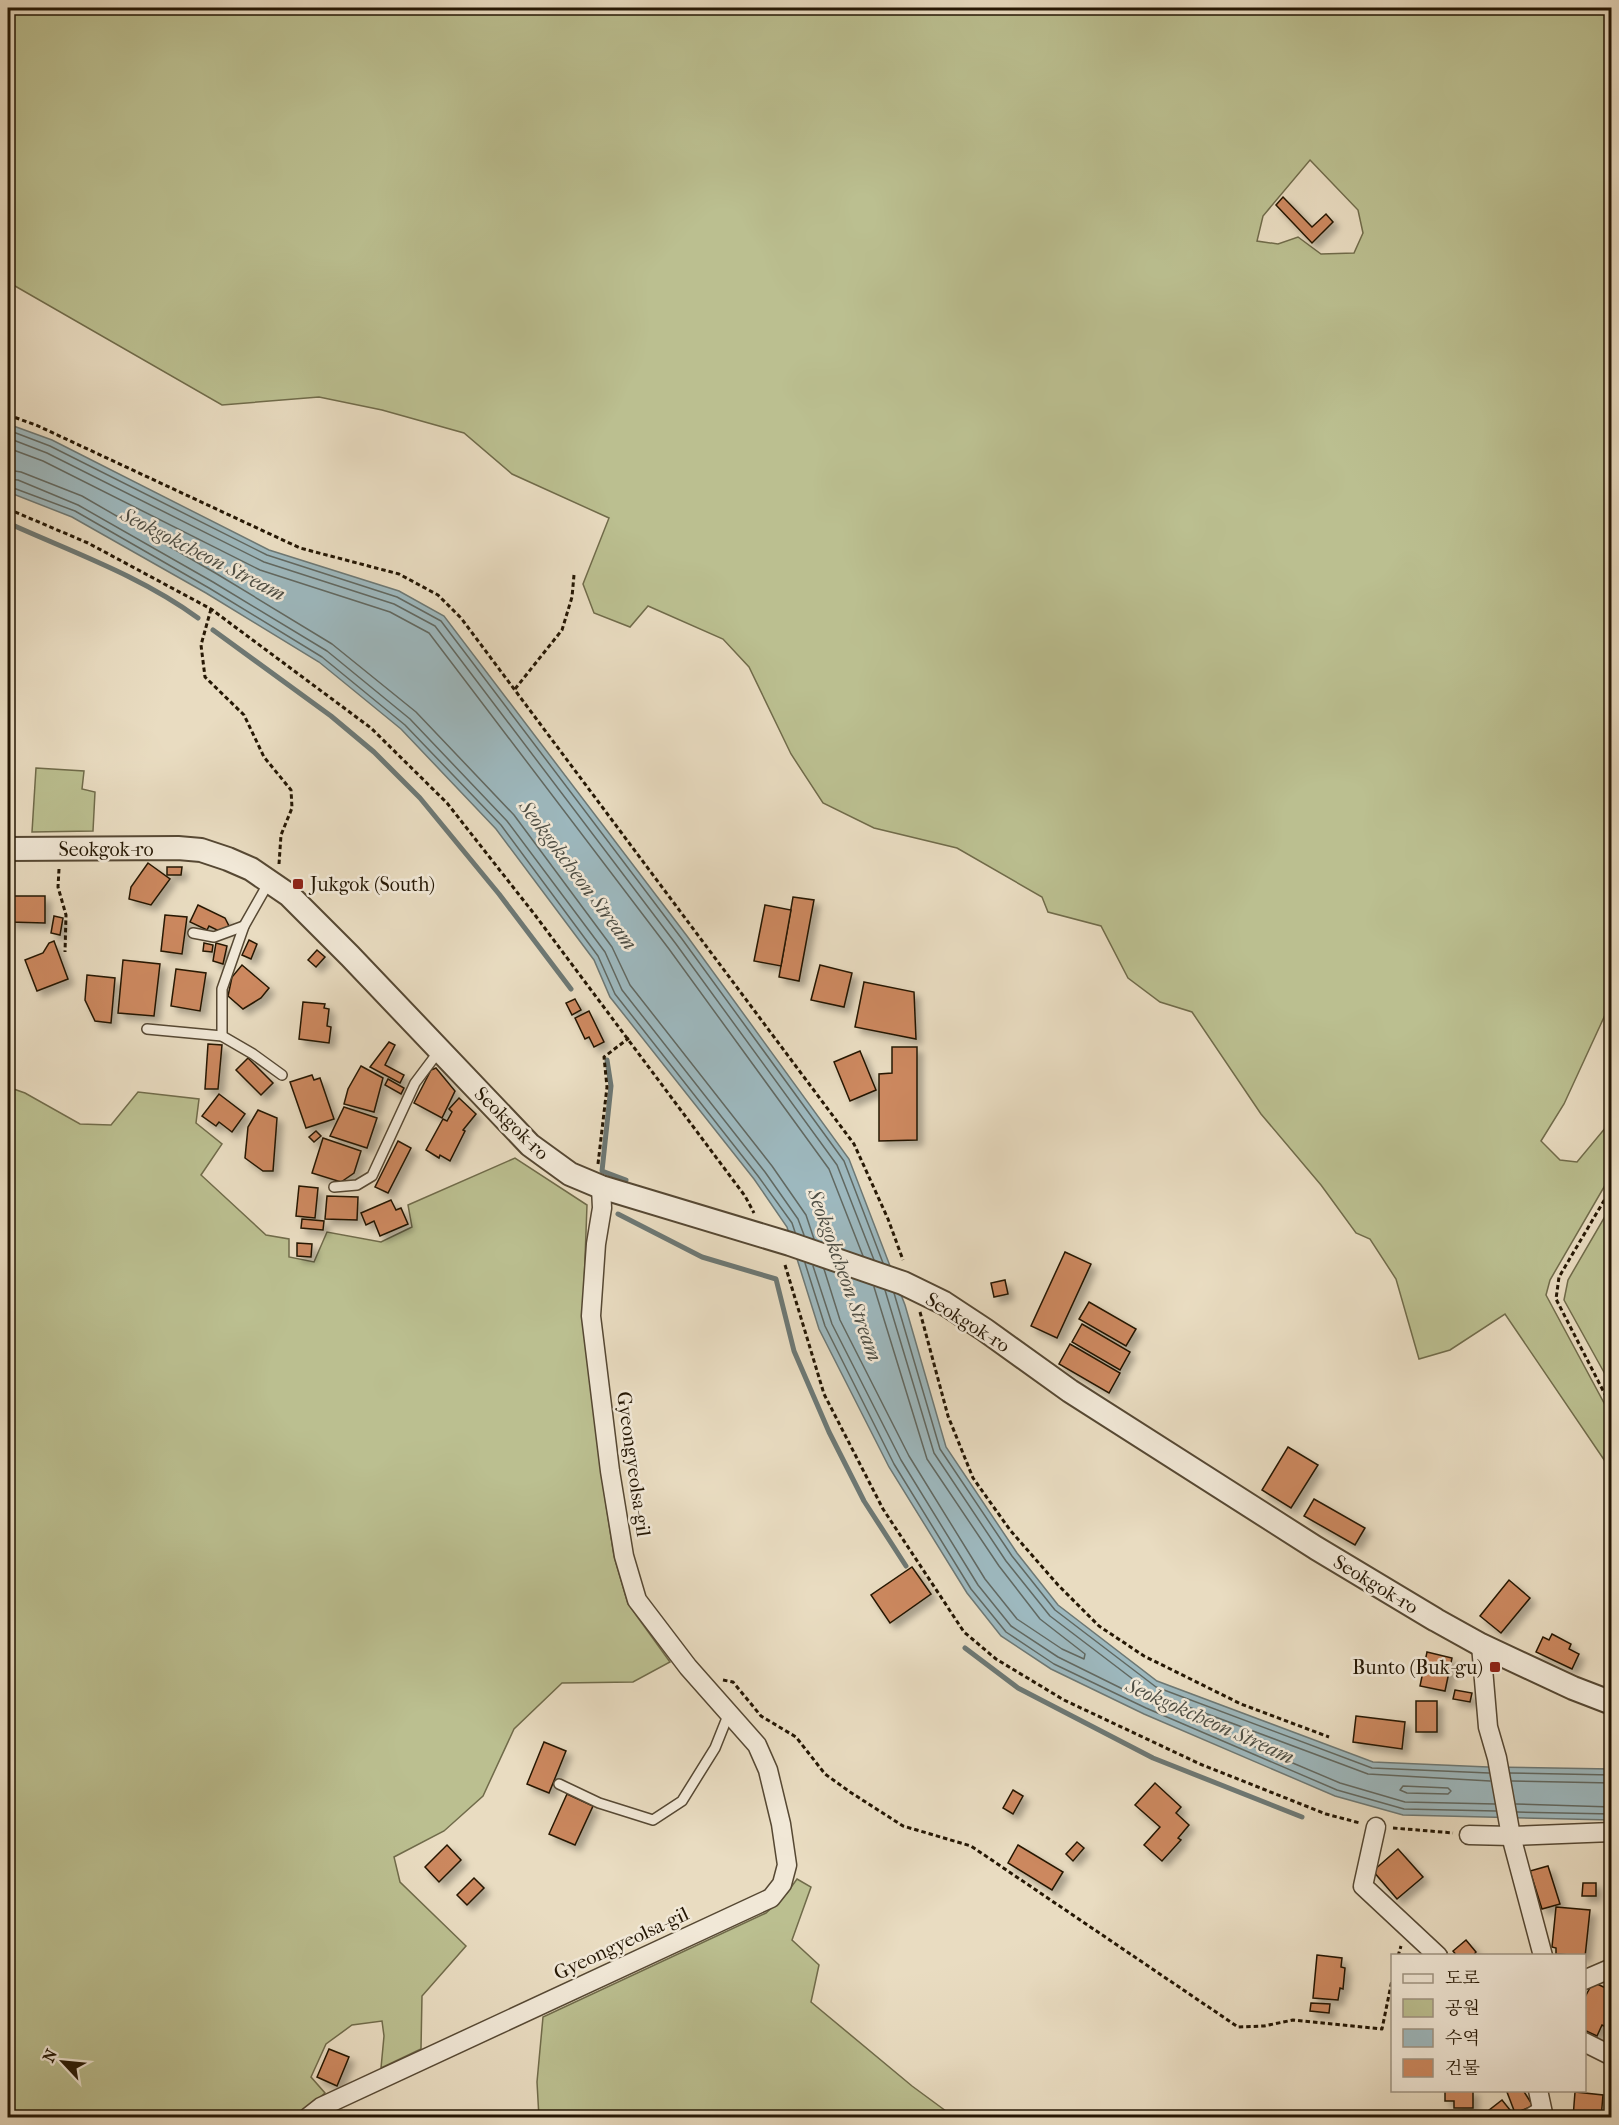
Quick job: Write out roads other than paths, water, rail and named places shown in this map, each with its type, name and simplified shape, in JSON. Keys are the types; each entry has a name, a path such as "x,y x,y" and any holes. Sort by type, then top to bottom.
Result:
{"street":[{"name":"Seokgok-ro","path":"8,849 178,848 201,850 251,869 289,895 530,1145 570,1174 601,1187 790,1244 908,1286 944,1303 1070,1391 1316,1548 1436,1620 1481,1645 1611,1703"},
{"name":"Gyeongyeolsa-gil","path":"307,2118 321,2107 771,1898 782,1884 787,1865 781,1824 768,1770 757,1745 688,1667 637,1600 624,1556 610,1471 591,1316 596,1244 602,1208 601,1187"},
{"path":"1481,1645 1488,1727 1497,1758 1509,1828 1542,1954"},
{"path":"1376,1827 1363,1886 1436,1954"},
{"path":"1469,1835 1509,1828 1611,1832"},
{"path":"1586,1979 1611,1968"},
{"path":"1586,2043 1611,2056"}],"lane":[{"path":"222,1036 222,989 244,926 269,882"},
{"path":"193,933 214,937 244,926"},
{"path":"147,1029 222,1036 254,1054 282,1075"},
{"path":"334,1187 357,1185 372,1176 414,1083 439,1050"},
{"path":"559,1784 599,1803 653,1820 682,1801 715,1748 729,1713"},
{"path":"1521,2118 1541,2105"}],"water":[{"name":"Seokgokcheon Stream","path":"8,424 52,440 269,550 399,591 444,616 687,936 849,1159 905,1305 946,1447 1017,1553 1058,1605 1157,1681 1373,1762 1611,1769 1611,1820 1403,1815 1335,1796 1144,1714 1051,1669 1001,1636 967,1593 889,1467 819,1329 787,1227 754,1179 610,997 594,960 496,829 401,729 319,662 206,593 72,517 8,492"}],"waterway":[{"path":"8,523 130,577 198,618"},
{"path":"213,630 331,716 374,752 420,798 499,894 571,989"},
{"path":"607,1060 611,1086 602,1171 626,1180"},
{"path":"618,1214 702,1257 776,1279 794,1351 829,1432 864,1501 906,1566"},
{"path":"965,1648 1018,1688 1153,1758 1302,1817"}],"place":[{"name":"Jukgok (South)","path":"298,884"},
{"name":"Bunto (Buk-gu)","path":"1495,1667"}]}
